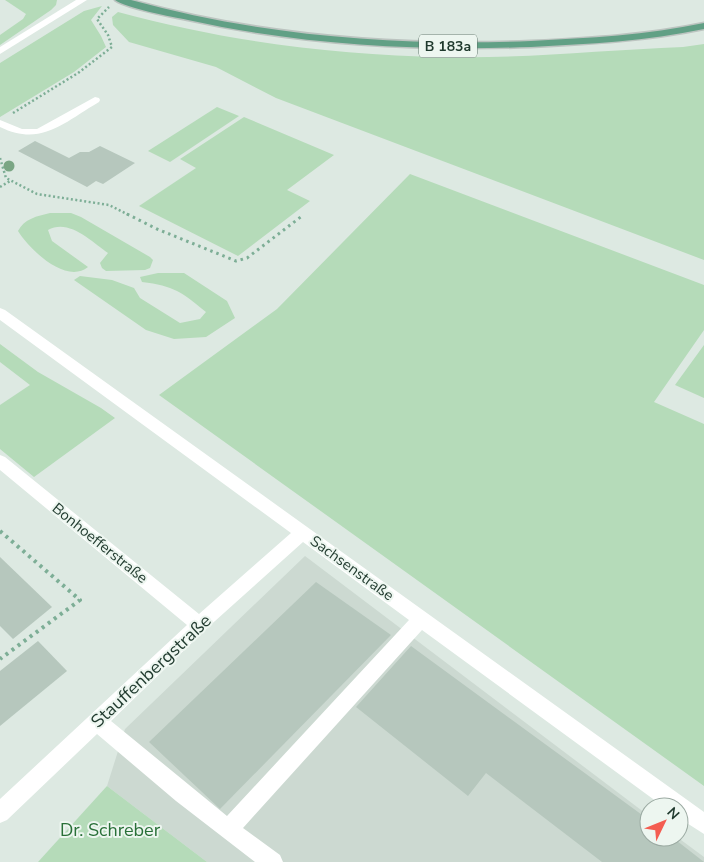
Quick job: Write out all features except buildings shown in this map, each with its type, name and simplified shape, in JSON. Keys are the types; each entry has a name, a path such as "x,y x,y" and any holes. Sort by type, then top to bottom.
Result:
{"main road":[{"name":"B 183a","path":"116,2 275,34 414,45 474,46 581,42 655,34 704,26"}],"street":[{"path":"0,51 82,0"},
{"path":"4,120 21,133 33,134 95,100"},
{"name":"Sachsenstraße","path":"0,313 704,824"},
{"name":"Bonhoefferstraße","path":"0,461 199,625"},
{"name":"Stauffenbergstraße","path":"0,813 199,625 304,532"},
{"path":"228,830 422,618"},
{"path":"97,722 151,769 228,830 273,862"}],"path":[{"path":"4,120 78,73 112,47 108,35 97,19 105,9 116,2"},
{"path":"0,158 6,178 37,194 109,205 157,229 236,262 247,258 302,216"},
{"path":"0,187 10,181"},
{"path":"0,531 80,600 0,659"}],"shaded area":[{"path":"305,556 639,808 639,847 689,846 704,857 704,862 207,862 107,786 125,729"}],"green space":[{"path":"5,0 57,0 56,5 51,10 0,45 0,35 23,19 26,14"},
{"path":"102,6 91,20 106,47 74,72 0,117 0,63 84,11"},
{"path":"118,12 198,31 280,45 403,56 534,56 683,47 704,44 704,260 276,98 216,67 129,42 113,25 112,17"},
{"path":"217,107 239,116 170,162 148,151"},
{"path":"244,117 334,155 287,190 310,201 238,256 139,206 196,168 180,159"},
{"path":"410,174 704,285 704,330 654,402 704,424 704,786 159,395 277,309"},
{"path":"50,213 71,213 81,217 150,257 153,260 150,268 145,270 106,271 100,263 108,253 72,229 56,227 48,230 52,241 88,267 79,271 69,272 59,268 30,247 18,231 27,221"},
{"path":"158,273 184,273 227,301 235,318 206,337 174,339 146,330 74,280 80,276 112,280 134,288 140,298 180,323 200,319 206,312 190,299 170,288 142,282 140,277"},
{"path":"0,344 38,372 115,418 34,477 0,449 0,405 30,385 0,362"},
{"path":"704,345 704,398 675,385"},
{"name":"Dr. Schreber","path":"107,786 207,862 38,862"}]}
